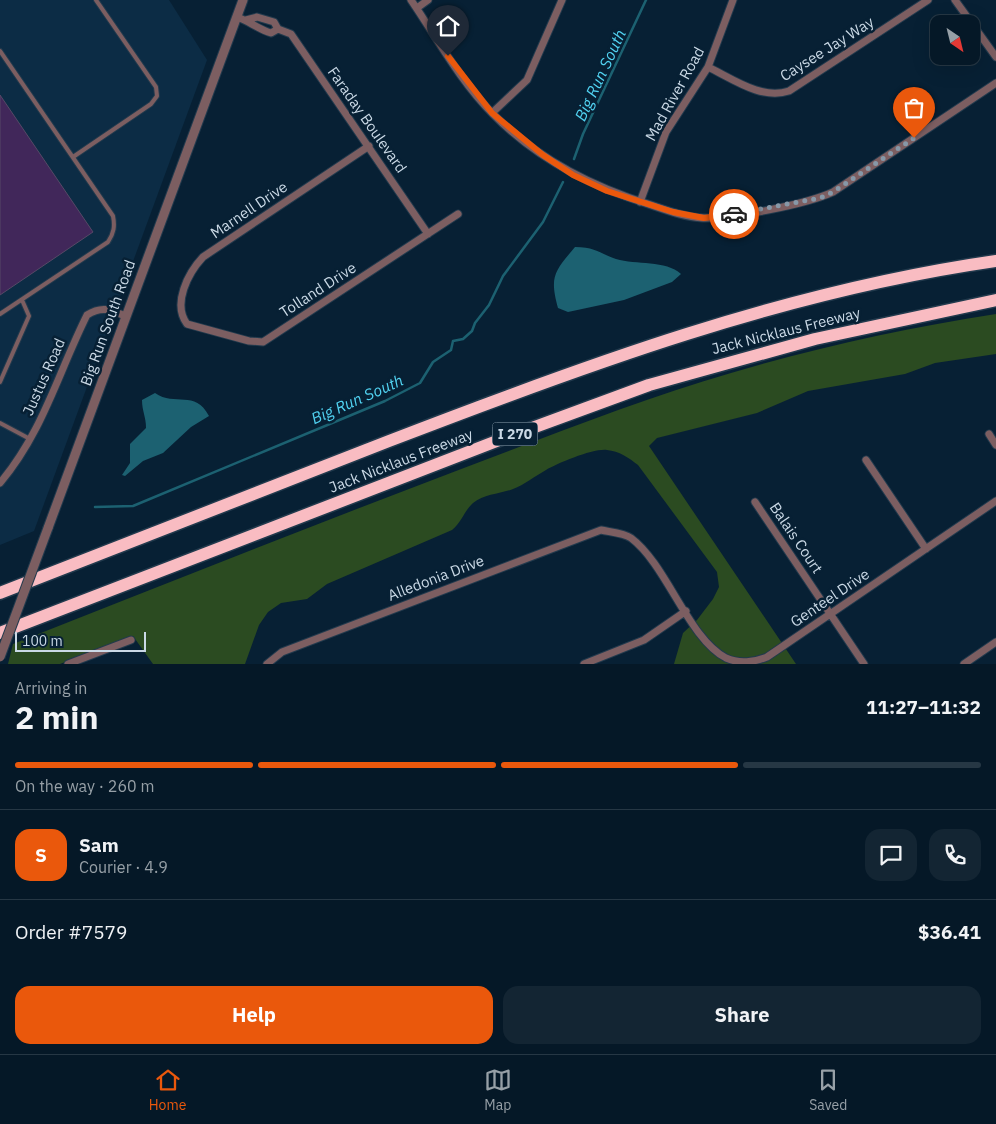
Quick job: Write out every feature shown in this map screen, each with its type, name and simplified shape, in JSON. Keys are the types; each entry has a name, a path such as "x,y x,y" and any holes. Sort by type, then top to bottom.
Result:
{"highway":[{"name":"Jack Nicklaus Freeway","path":"0,593 480,406 671,338 818,298 910,277 996,261"},
{"name":"Jack Nicklaus Freeway","path":"0,633 502,439 649,385 814,339 996,300"}],"street":[{"name":"Big Run South Road","path":"0,657 126,316 242,19 243,0"},
{"path":"411,0 448,56 492,113 543,155 573,175 607,191 673,212 704,218 820,198 833,192 996,83"},
{"path":"417,8 428,0"},
{"path":"492,113 527,80 562,0"},
{"name":"Mad River Road","path":"640,202 666,132 708,67 733,0"},
{"name":"Caysee Jay Way","path":"708,67 761,92 777,94 789,92 928,0"},
{"path":"955,0 996,57"},
{"name":"Faraday Boulevard","path":"242,19 257,17 274,22 278,29 291,34 428,234"},
{"path":"242,19 253,27 271,33 278,29"},
{"name":"Marnell Drive","path":"184,320 180,308 188,276 204,257 369,146"},
{"name":"Tolland Drive","path":"184,320 190,326 248,341 263,342 458,214"},
{"name":"Justus Road","path":"0,482 30,439 48,407 87,316 97,309 108,308 126,316"},
{"path":"989,434 996,445"},
{"path":"866,460 926,549"},
{"name":"Genteel Drive","path":"601,530 629,536 644,550 710,646 728,659 738,662 759,661 996,501"},
{"name":"Balais Court","path":"755,502 864,664"},
{"name":"Alledonia Drive","path":"267,664 282,652 601,530"},
{"path":"584,664 644,640 686,611"},
{"path":"68,664 131,640"},
{"path":"964,664 996,642"}],"lane":[{"path":"73,157 151,104 157,96 156,87 96,0"},
{"path":"0,51 112,216 115,225 113,234 108,242 0,314"},
{"path":"0,382 29,316 22,300"},
{"path":"0,423 30,439"}],"shaded area":[{"path":"0,0 169,0 207,60 34,531 0,545"},
{"path":"575,247 592,249 624,261 667,267 681,274 672,282 624,300 568,312 558,308 554,281 558,268"},
{"path":"996,314 996,354 935,363 905,374 808,391 757,413 657,438 649,446 796,664 674,664 683,633 697,620 713,599 719,587 717,572 638,465 620,453 601,450 559,464 513,489 477,500 470,506 452,530 327,584 307,599 281,603 268,612 259,625 245,664 153,664 133,636 60,664 8,664 13,644 345,514 627,407 696,384 797,355 929,325"},
{"path":"155,393 170,399 197,403 209,416 191,427 163,453 143,461 125,476 122,475 130,463 130,444 146,428 142,400"}],"building":[{"path":"0,95 93,232 0,295"}],"waterway":[{"name":"Big Run South","path":"574,159 583,134 646,0"},
{"name":"Big Run South","path":"95,507 133,506 385,401 420,383 433,362 451,350 453,341 463,339 472,331 475,323 489,305 503,276 543,222 563,182"}],"way so far":[{"path":"734,214 807,202 820,198 833,192 914,138"}],"route":[{"path":"448,56 492,113 543,155 573,175 607,191 673,212 704,218 734,214"}]}
